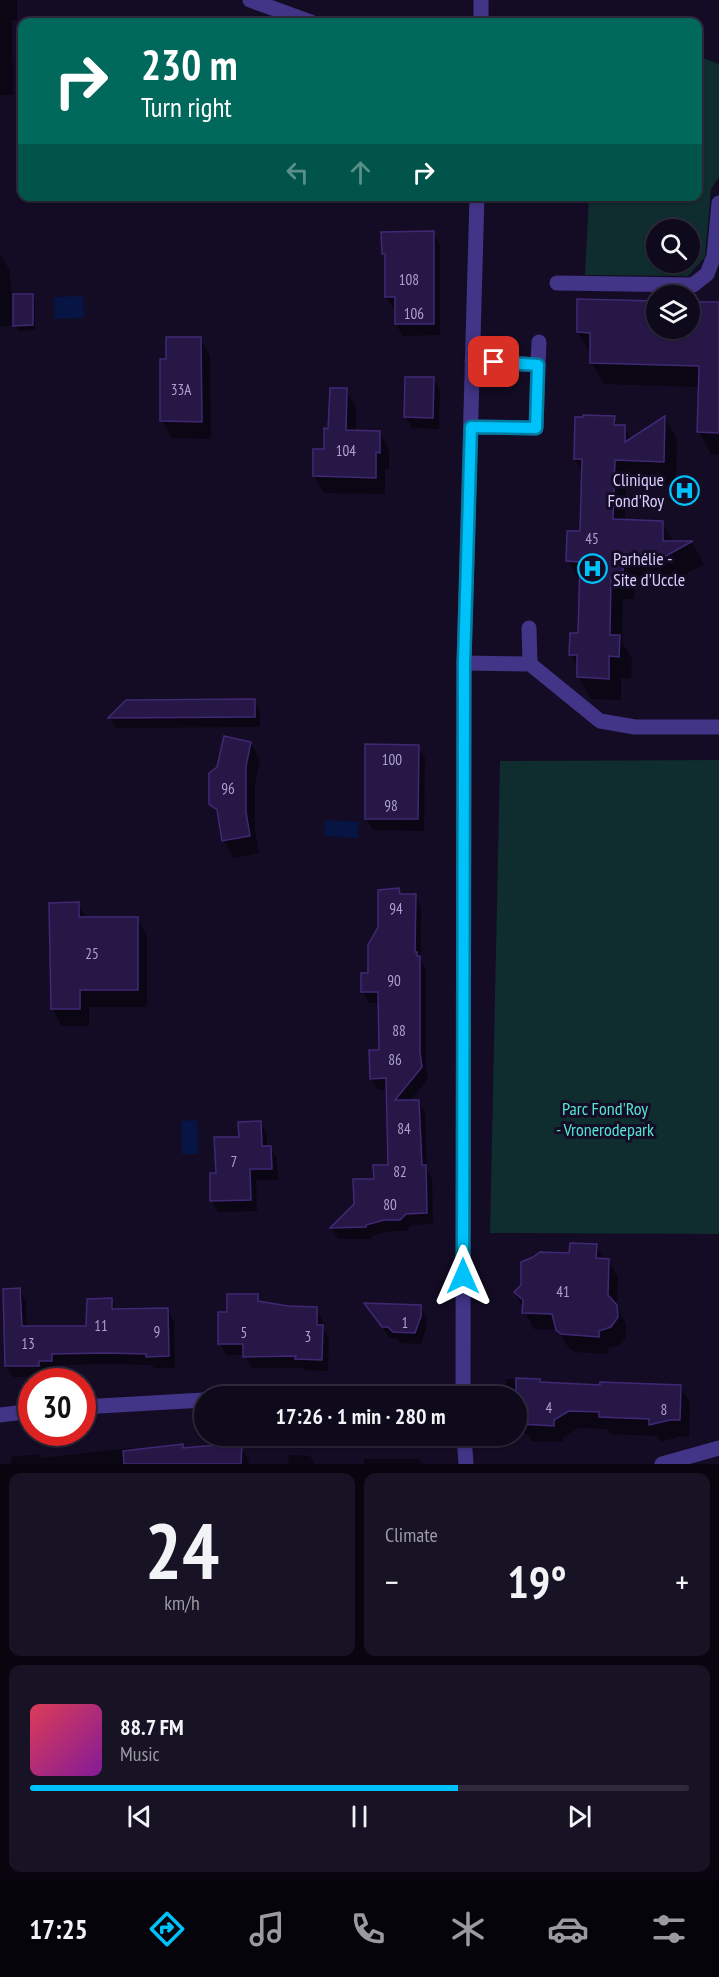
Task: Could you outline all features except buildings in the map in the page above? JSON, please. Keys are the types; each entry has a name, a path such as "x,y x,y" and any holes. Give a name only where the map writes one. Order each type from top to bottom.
{"street":[{"path":"250,0 300,18"},
{"path":"481,0 481,18"},
{"path":"463,1386 464,663 477,201"},
{"path":"557,284 693,285 708,274 714,256 719,203"},
{"path":"471,427 536,434 539,342"},
{"path":"472,361 538,365"},
{"path":"529,628 530,664"},
{"path":"464,663 530,664 600,721 635,727 719,727"},
{"path":"96,1406 194,1401"},
{"path":"0,1415 18,1413"},
{"path":"465,1446 466,1464"},
{"path":"662,1464 719,1448"}],"green space":[{"path":"702,58 719,64 719,177 711,189 705,257 700,263 700,219 646,219 646,273 691,273 688,276 585,275 589,201 702,201"},
{"name":"Parc Fond'Roy - Vronerodepark","path":"719,760 719,1234 490,1233 500,761"}],"water":[{"path":"83,296 84,318 55,319 54,297"},
{"path":"325,820 359,822 358,838 324,836"},
{"path":"197,1120 198,1154 182,1154 181,1121"}],"place":[{"name":"Clinique Fond'Roy","path":"685,490"},
{"name":"Parhélie - Site d'Uccle","path":"592,569"}],"route":[{"path":"463,1276 464,663 471,427 536,428 538,365 494,362"}]}
